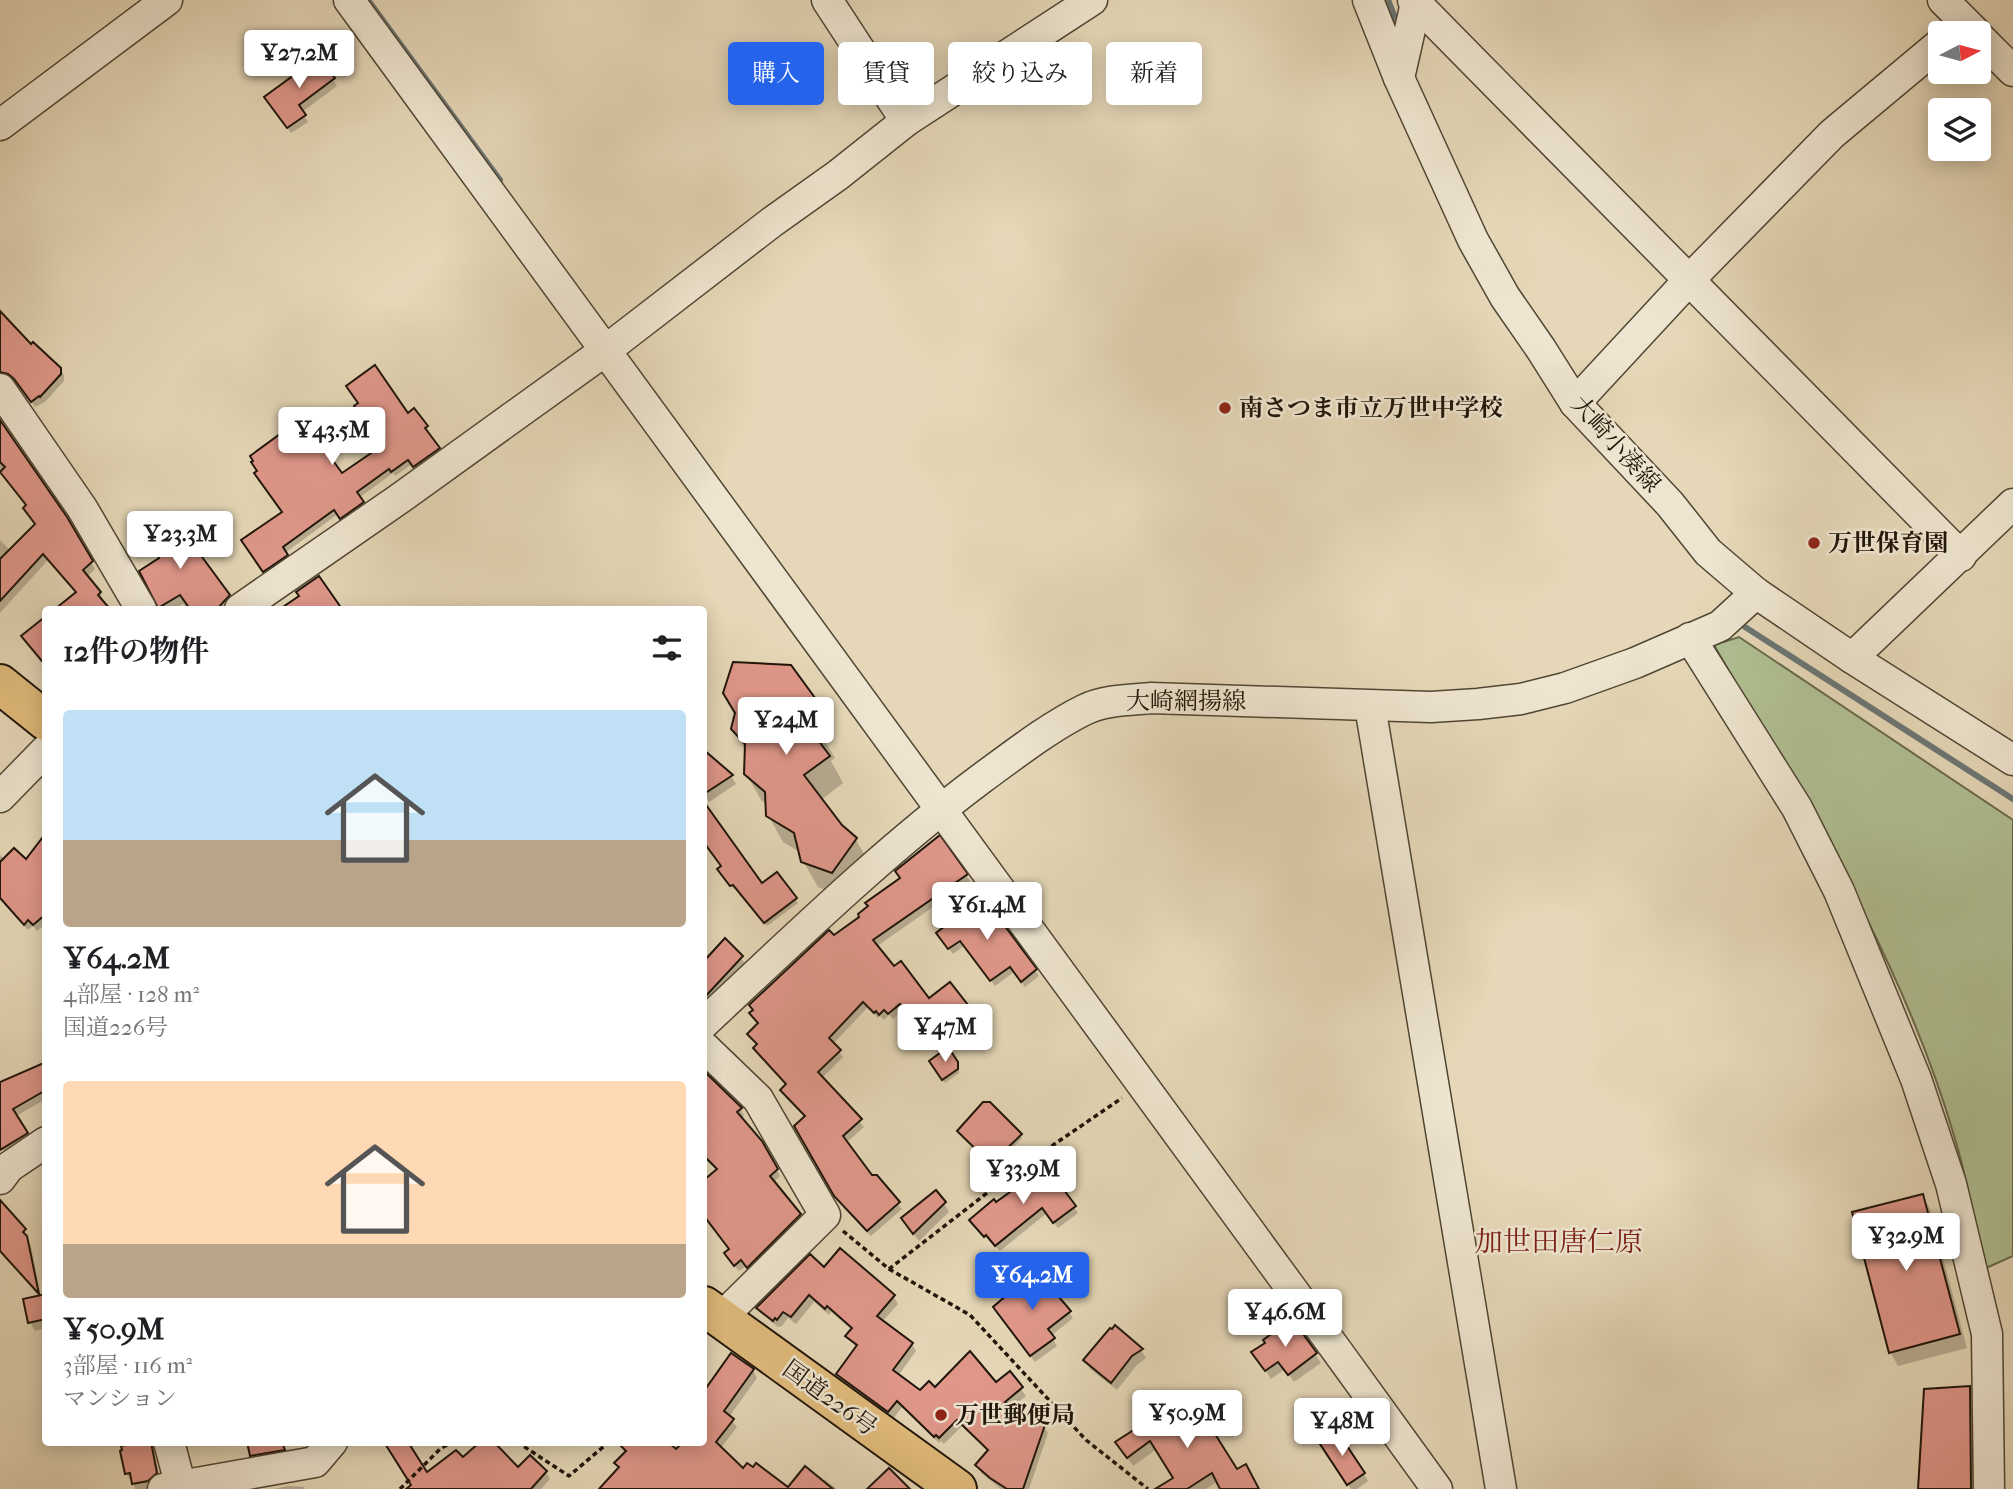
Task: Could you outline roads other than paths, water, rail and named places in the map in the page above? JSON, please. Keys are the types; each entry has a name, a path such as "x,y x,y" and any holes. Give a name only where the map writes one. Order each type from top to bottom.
{"highway":[{"path":"0,684 42,718"},
{"name":"国道226号","path":"712,1312 957,1489"}],"street":[{"path":"0,125 167,0"},
{"path":"349,0 612,346 940,809 1143,1083 1437,1489"},
{"path":"827,0 906,121"},
{"path":"251,606 612,346 906,121 1092,0"},
{"name":"大崎小湊線","path":"1368,0 1399,78 1473,240 1505,297 1575,404 1670,504 1708,552 1756,593 1852,658 2013,760"},
{"path":"1943,0 1960,21"},
{"path":"1399,78 1416,1"},
{"path":"1416,1 1961,556"},
{"path":"1992,52 2013,71"},
{"path":"1575,404 1689,280 1832,134 1928,54"},
{"path":"0,389 82,508 139,606"},
{"path":"1852,658 2013,504"},
{"name":"大崎網揚線","path":"707,1020 833,902 940,809 1030,743 1086,709 1116,701 1151,698 1370,706 1478,704 1521,699 1565,688 1635,663 1720,626 1756,593"},
{"path":"1690,638 1797,808 1839,891 1916,1079 1951,1184 1987,1334 1989,1489"},
{"path":"1370,706 1501,1489"},
{"path":"0,797 42,754"},
{"path":"707,1050 758,1099 825,1215 712,1312"},
{"path":"4,1173 42,1145"},
{"path":"170,1488 178,1476 171,1446"},
{"path":"170,1488 315,1462 329,1446"}],"waterway":[{"path":"368,0 500,180"},
{"path":"1388,0 1396,20"},
{"path":"1745,627 2013,799"}],"place":[{"name":"南さつま市立万世中学校","path":"1225,408"},
{"name":"万世保育園","path":"1814,543"},
{"name":"万世郵便局","path":"941,1415"}],"district":[{"name":"加世田唐仁原","path":"1559,1241"}]}
